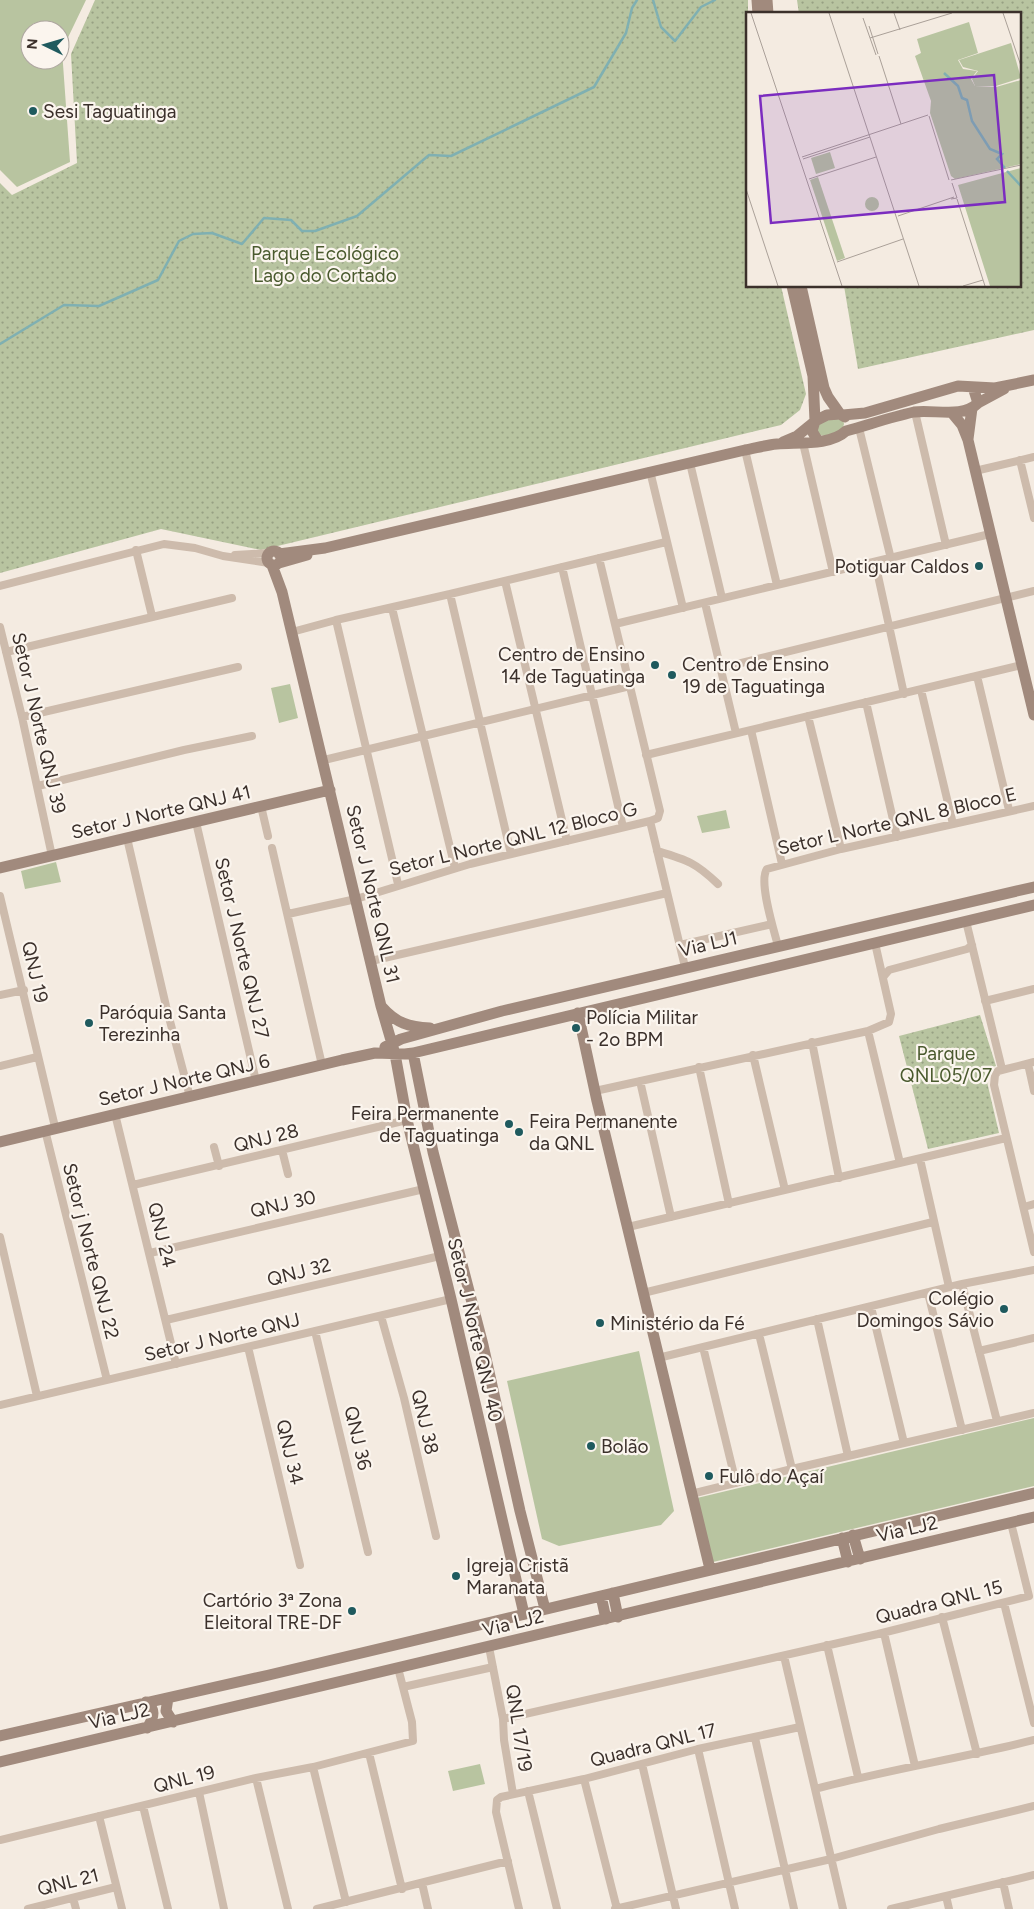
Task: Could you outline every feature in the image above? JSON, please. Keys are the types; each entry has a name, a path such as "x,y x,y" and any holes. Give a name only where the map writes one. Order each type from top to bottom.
{"main road":[{"path":"792,288 812,376 814,422 812,431 818,441"},
{"path":"801,288 824,388 828,397 847,423 846,431"},
{"path":"778,444 797,436 814,422 827,415 865,413 944,392 958,386 995,388 1034,380"},
{"path":"274,560 745,450 778,444 803,443 835,438 846,431 915,412 949,412 975,406 1010,386"},
{"path":"968,440 975,406 973,387"},
{"path":"944,392 941,402 962,425 968,440 1034,714"},
{"name":"Setor J Norte QNL 31","path":"274,560 324,760 381,1006 393,1048"},
{"name":"Setor J Norte QNJ 41","path":"0,868 330,790"},
{"name":"Via LJ1","path":"393,1048 439,1028 502,1011 1034,887"},
{"name":"Via LJ1","path":"393,1048 405,1054 413,1053 1034,905"},
{"path":"834,952 830,950 830,945 831,939 836,933"},
{"path":"811,939 816,949 816,954 813,958"},
{"path":"654,975 661,981 660,991 657,995"},
{"path":"381,1006 392,1018 408,1026 439,1028"},
{"path":"502,1011 499,1020 500,1026 502,1030 506,1030"},
{"path":"578,1013 658,1358 710,1569"},
{"name":"Setor J Norte QNJ 6","path":"0,1142 50,1128 190,1097 393,1048"},
{"name":"Setor J Norte QNJ 40","path":"393,1048 406,1116 450,1293 524,1614"},
{"path":"413,1053 433,1152 483,1345 520,1511 545,1609"},
{"path":"406,1116 411,1105 423,1106"},
{"path":"442,1261 448,1270 454,1271 463,1265"},
{"path":"450,1293 457,1280 467,1281"},
{"name":"Via LJ2","path":"0,1736 1034,1493"},
{"path":"500,1514 508,1510 520,1511"},
{"name":"Via LJ2","path":"0,1762 1034,1517"},
{"path":"848,1536 860,1559"},
{"path":"848,1536 848,1562"},
{"path":"512,1564 523,1566 532,1561"},
{"path":"613,1593 618,1617"},
{"path":"601,1596 606,1619"},
{"path":"168,1698 166,1711 173,1722"},
{"path":"146,1702 151,1706 153,1715 148,1728"}],"street":[{"path":"915,412 946,545"},
{"path":"859,428 890,558"},
{"path":"803,443 833,572"},
{"path":"745,450 777,585"},
{"path":"975,470 1034,457"},
{"path":"1020,460 1034,518"},
{"path":"690,463 722,598"},
{"path":"650,471 683,608"},
{"path":"615,624 990,534"},
{"path":"292,632 666,542"},
{"path":"0,586 164,544 195,548 223,556 274,560"},
{"path":"136,550 152,616"},
{"path":"599,558 660,811 653,820 657,852 685,967"},
{"path":"875,562 904,694"},
{"path":"562,567 623,827"},
{"path":"505,581 567,841"},
{"path":"721,668 890,628 1034,591"},
{"path":"450,594 511,854"},
{"path":"6,652 232,598"},
{"path":"705,603 736,733"},
{"path":"392,608 455,868"},
{"path":"336,620 398,884"},
{"name":"Setor J Norte QNJ 39","path":"0,627 38,786 52,856"},
{"path":"646,755 1022,665"},
{"path":"22,717 238,668"},
{"path":"977,676 1009,810"},
{"path":"324,760 630,686"},
{"path":"921,690 953,824"},
{"path":"866,702 898,837"},
{"path":"808,716 841,849"},
{"path":"751,730 782,864"},
{"path":"38,786 184,750 252,736"},
{"path":"261,806 268,836"},
{"name":"Setor L Norte QNL 8 Bloco E","path":"772,924 764,885 764,872 767,869 841,849 1009,810 1034,806"},
{"name":"Setor L Norte QNL 12 Bloco G","path":"288,914 356,898 455,868 653,820"},
{"name":"Setor J Norte QNJ 27","path":"196,822 256,1081"},
{"path":"127,838 166,1006 190,1097"},
{"path":"272,848 322,1064"},
{"path":"657,852 692,863 702,869 718,884"},
{"path":"371,961 667,893"},
{"name":"QNJ 19","path":"0,896 3,922 24,990 50,1128"},
{"path":"966,921 971,949 1002,1069"},
{"path":"680,945 772,924 778,946"},
{"path":"595,1091 868,1030 883,1025 890,1018 885,971 875,943"},
{"path":"885,971 971,949"},
{"path":"985,1001 1034,989"},
{"path":"0,995 24,990"},
{"path":"868,1030 900,1163"},
{"path":"812,1042 839,1178"},
{"path":"754,1055 785,1190"},
{"path":"0,1066 37,1057"},
{"path":"1034,1091 1031,1063 1002,1069 996,1075 994,1085 1034,1252"},
{"path":"699,1067 729,1204"},
{"path":"640,1081 672,1217"},
{"name":"QNJ 24","path":"115,1114 176,1364"},
{"name":"QNJ 28","path":"133,1185 219,1166 406,1116"},
{"name":"Setor j Norte QNJ 22","path":"50,1128 107,1380"},
{"path":"628,1227 1006,1138"},
{"path":"214,1147 219,1166"},
{"path":"282,1150 288,1174"},
{"path":"920,1159 949,1287"},
{"name":"QNJ 30","path":"150,1252 424,1189"},
{"path":"1024,1206 1034,1204"},
{"path":"643,1293 933,1222"},
{"path":"0,1237 37,1396"},
{"name":"QNJ 32","path":"166,1320 442,1261"},
{"path":"658,1358 949,1287 1034,1270"},
{"path":"962,1284 997,1421"},
{"name":"Setor J Norte QNJ","path":"0,1404 381,1316 450,1293"},
{"path":"928,1293 962,1430"},
{"path":"871,1307 904,1443"},
{"name":"QNJ 38","path":"381,1316 404,1398 436,1536"},
{"path":"817,1319 848,1456"},
{"name":"QNJ 36","path":"316,1331 368,1552"},
{"path":"759,1334 792,1469"},
{"path":"979,1351 1034,1338"},
{"name":"QNJ 34","path":"248,1347 300,1565"},
{"path":"703,1347 736,1483"},
{"path":"691,1494 1034,1413"},
{"name":"Quadra QNL 15","path":"784,1656 884,1633 942,1617 1031,1598 1011,1523"},
{"path":"1004,1603 1034,1723"},
{"path":"942,1617 977,1754"},
{"path":"884,1633 915,1766"},
{"path":"827,1645 858,1778"},
{"name":"QNL 17/19","path":"489,1647 503,1719 504,1740 513,1794"},
{"path":"503,1719 784,1656 843,1909"},
{"name":"QNL 17/19","path":"404,1687 493,1667"},
{"path":"398,1668 412,1722 413,1741 369,1753 402,1889"},
{"name":"Quadra QNL 17","path":"513,1794 584,1779 698,1750 800,1727"},
{"path":"755,1738 794,1909"},
{"path":"815,1789 1034,1740"},
{"path":"698,1750 735,1909"},
{"name":"QNL 19","path":"100,1816 369,1753"},
{"path":"642,1764 676,1909"},
{"path":"313,1767 346,1902"},
{"path":"256,1778 288,1909"},
{"path":"584,1779 616,1909 831,1859 939,1828 1034,1806"},
{"path":"528,1791 558,1909"},
{"path":"199,1792 224,1909"},
{"path":"513,1794 497,1800 496,1812 519,1909"},
{"path":"143,1806 168,1909"},
{"path":"0,1840 100,1816 122,1909"},
{"path":"317,1909 508,1861"},
{"path":"891,1909 1034,1875"},
{"path":"1003,1882 1010,1909"},
{"path":"422,1883 428,1909"},
{"name":"QNL 21","path":"28,1909 116,1887"},
{"path":"946,1896 949,1909"},
{"path":"74,1898 76,1909"}],"green space":[{"name":"Sesi Taguatinga","path":"0,0 86,0 70,33 70,20 20,20 20,70 63,70 70,162 17,187 0,170"},
{"name":"Parque Ecológico Lago do Cortado","path":"95,0 748,0 748,12 746,12 746,288 781,288 806,394 800,410 781,425 261,550 161,529 0,573 0,183 12,195 77,163 71,54"},
{"path":"797,0 1034,0 1034,330 858,369 844,288 1022,288 1022,12 799,12"},
{"path":"830,418 843,420 842,431 826,436 818,435 815,426"},
{"path":"290,684 298,718 279,723 271,688"},
{"path":"726,810 730,828 702,833 697,816"},
{"path":"56,862 61,882 25,889 21,871"},
{"name":"Parque QNL05/07","path":"980,1015 996,1066 984,1069 999,1133 928,1149 899,1036"},
{"name":"Bolão","path":"639,1351 674,1511 661,1525 559,1546 542,1539 507,1381"},
{"path":"1034,1418 1034,1486 713,1562 697,1498"},
{"path":"480,1764 485,1784 453,1791 448,1771"}],"waterway":[{"path":"0,344 64,305 99,306 158,280 179,241 193,234 212,233 242,244 264,218 291,220 302,231 315,231 357,216 429,155 451,156 594,87 626,33 632,8 637,0"},
{"path":"653,0 661,27 675,41 701,7 715,0"}],"place":[{"name":"Sesi Taguatinga","path":"33,111"},
{"name":"Potiguar Caldos","path":"979,566"},
{"name":"Centro de Ensino 14 de Taguatinga","path":"655,665"},
{"name":"Centro de Ensino 19 de Taguatinga","path":"672,675"},
{"name":"Paróquia Santa Terezinha","path":"89,1023"},
{"name":"Polícia Militar - 2o BPM","path":"576,1028"},
{"name":"Feira Permanente de Taguatinga","path":"509,1124"},
{"name":"Feira Permanente da QNL","path":"519,1132"},
{"name":"Colégio Domingos Sávio","path":"1004,1309"},
{"name":"Ministério da Fé","path":"600,1323"},
{"name":"Bolão","path":"591,1446"},
{"name":"Fulô do Açaí","path":"709,1476"},
{"name":"Igreja Cristã Maranata","path":"456,1576"},
{"name":"Cartório 3ª Zona Eleitoral TRE-DF","path":"352,1611"}]}
